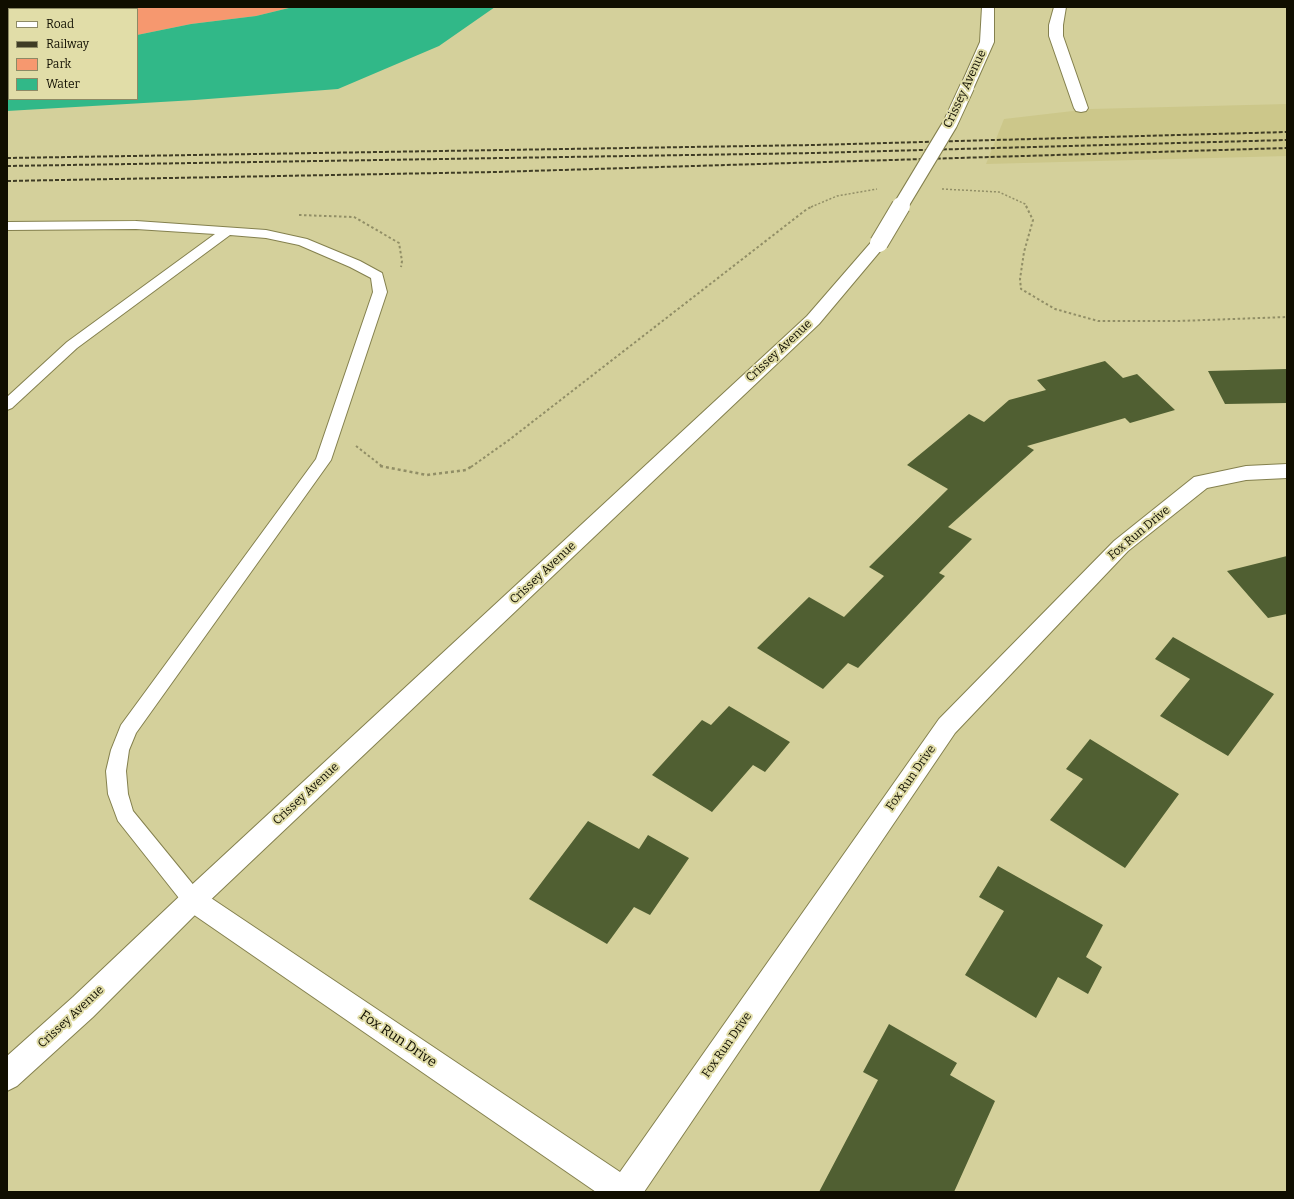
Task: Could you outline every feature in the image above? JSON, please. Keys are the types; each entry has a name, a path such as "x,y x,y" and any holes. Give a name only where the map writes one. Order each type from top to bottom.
{"main road":[{"name":"Crissey Avenue","path":"7,1076 83,1007 193,900 813,320 879,243 950,124 987,42 988,7"},
{"path":"1060,7 1056,25 1056,36 1081,108"},
{"name":"Fox Run Drive","path":"193,900 624,1192 947,726 1121,546 1201,482 1246,473 1287,471"}],"lane":[{"path":"7,226 136,225 266,234 303,242 355,264 377,276 380,292 323,460 128,730 120,750 116,771 118,794 125,815 193,900"},
{"path":"7,405 72,345 228,231"}],"path":[{"path":"353,444 380,466 427,475 466,470 509,440 808,209 837,196 880,188"},
{"path":"940,189 999,192 1025,204 1033,220 1024,252 1020,279 1021,289 1055,309 1098,321 1179,321 1287,317"},
{"path":"296,215 354,217 399,244 402,261 400,268"}],"shaded area":[{"path":"1287,104 1287,156 986,164 1004,119 1090,109"}],"green space":[{"path":"293,7 256,16 191,24 138,35 138,8 9,8"},
{"path":"8,8 7,62 7,9"}],"water":[{"path":"293,7 495,7 439,46 338,89 195,100 7,111 7,62 8,100 138,100 138,35 191,24 256,16"}],"building":[{"path":"1105,361 1123,378 1137,374 1175,410 1130,423 1125,418 1027,446 1034,450 948,527 972,539 939,573 945,576 858,668 848,663 823,689 757,648 809,597 844,617 884,576 869,567 948,489 907,465 969,414 984,422 1009,400 1046,390 1037,380"},
{"path":"1287,369 1287,403 1225,404 1208,371"},
{"path":"1287,556 1287,614 1268,618 1227,571"},
{"path":"1173,637 1274,694 1228,756 1160,716 1190,679 1155,659"},
{"path":"729,706 790,742 765,772 753,765 712,812 652,775 702,720 711,725"},
{"path":"1090,739 1179,794 1125,868 1050,820 1083,779 1066,769"},
{"path":"588,821 639,849 648,835 689,858 650,915 634,907 607,944 529,899"},
{"path":"998,866 1103,925 1086,957 1102,967 1088,994 1058,977 1036,1018 965,975 1004,911 979,897"},
{"path":"889,1024 957,1063 950,1075 995,1101 954,1192 819,1192 878,1080 863,1072"}],"railway":[{"path":"7,158 813,145 1287,132"},
{"path":"7,166 814,153 1287,140"},
{"path":"7,181 495,172 1287,148"}]}
